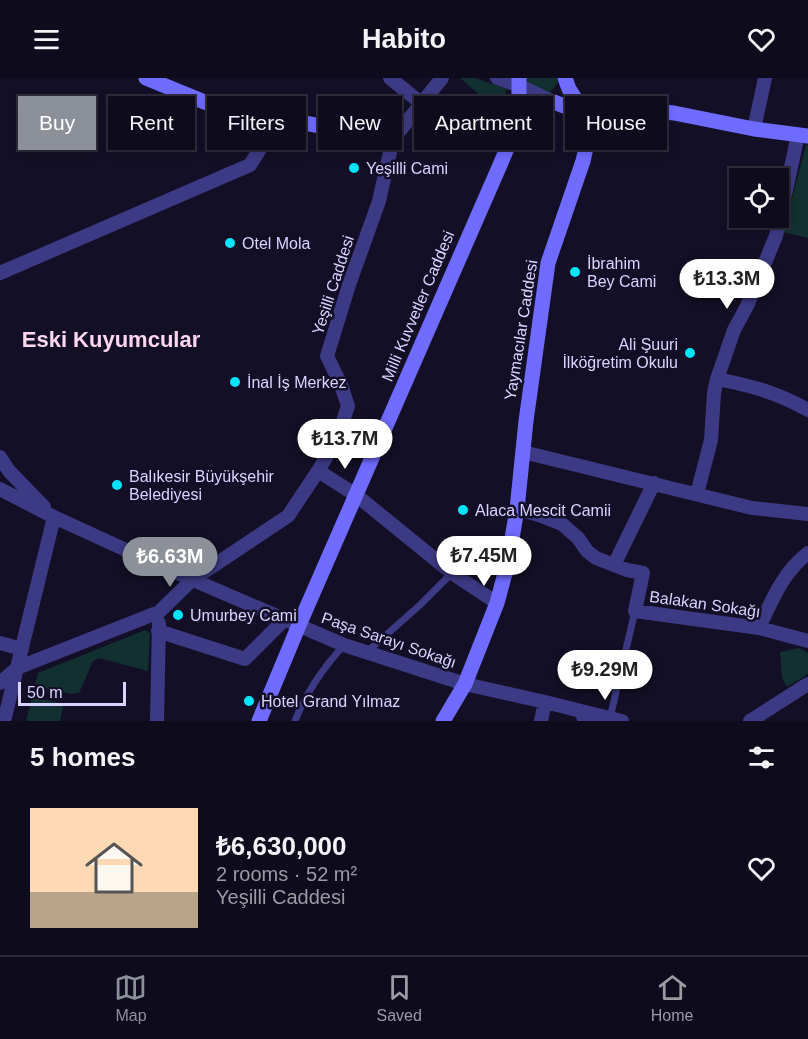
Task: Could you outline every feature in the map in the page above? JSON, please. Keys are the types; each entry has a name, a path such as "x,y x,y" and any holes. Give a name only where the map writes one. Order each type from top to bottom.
{"main road":[{"path":"146,78 207,103"},
{"path":"565,78 573,96"},
{"path":"483,203 491,166 519,96 520,82"},
{"path":"554,102 565,106"},
{"name":"Milli Kuvvetler Caddesi","path":"259,721 292,622 356,495 524,108 528,104 554,102"},
{"path":"667,112 803,136"},
{"name":"Yaymacılar Caddesi","path":"443,721 465,684 497,603 508,562 517,509 526,421 548,263 586,150"}],"street":[{"path":"390,78 414,98"},
{"name":"Yeşilli Caddesi","path":"428,96 442,78"},
{"path":"497,78 520,82 554,102"},
{"path":"754,129 765,78"},
{"name":"Yeşilli Caddesi","path":"402,128 414,114"},
{"path":"697,494 711,440 717,379 734,330 747,306 776,236 803,136"},
{"path":"0,273 250,165 259,150"},
{"name":"Yeşilli Caddesi","path":"0,683 17,668 159,612 192,580 288,516 337,439 348,406 327,356 379,201 391,150"},
{"path":"717,379 758,388 807,408"},
{"path":"523,453 752,508 808,514"},
{"path":"0,457 9,471 54,517 4,721"},
{"path":"318,471 356,495 452,573 497,603"},
{"path":"614,565 654,483"},
{"name":"Paşa Sarayı Sokağı","path":"0,489 54,517 161,566 345,645 465,684 545,702 583,716 616,720"},
{"name":"Balakan Sokağı","path":"517,509 562,524 578,538 586,551 596,558 643,573 635,610 759,628 808,641"},
{"path":"759,628 777,588 795,563 808,554"},
{"path":"157,721 159,612"},
{"path":"158,631 210,652 245,659 292,622"},
{"path":"0,643 21,649"},
{"path":"750,721 808,684"},
{"path":"541,721 545,702"}],"lane":[{"path":"368,651 452,573"},
{"path":"616,720 635,610"},
{"path":"295,721 311,689 331,659 345,645"}],"green space":[{"path":"460,78 475,78 507,89 504,96 481,96"},
{"path":"526,78 557,78 558,83 550,92 528,84"},
{"path":"806,145 808,145 808,238 783,232 784,228 789,228 789,209"},
{"path":"145,630 150,633 148,671 99,658 93,661 79,693 72,694 35,686 38,673"},
{"path":"799,648 808,653 808,674 787,687 782,678 780,652"},
{"path":"32,697 56,702 63,707 60,721 26,721"}],"place":[{"name":"Yeşilli Cami","path":"354,168"},
{"name":"Otel Mola","path":"230,243"},
{"name":"İbrahim Bey Cami","path":"575,272"},
{"name":"Ali Şuuri İlköğretim Okulu","path":"690,353"},
{"name":"İnal İş Merkez","path":"235,382"},
{"name":"Balıkesir Büyükşehir Belediyesi","path":"117,485"},
{"name":"Alaca Mescit Camii","path":"463,510"},
{"name":"Umurbey Cami","path":"178,615"},
{"name":"Hotel Grand Yılmaz","path":"249,701"}],"district":[{"name":"Eski Kuyumcular","path":"111,339"}]}
